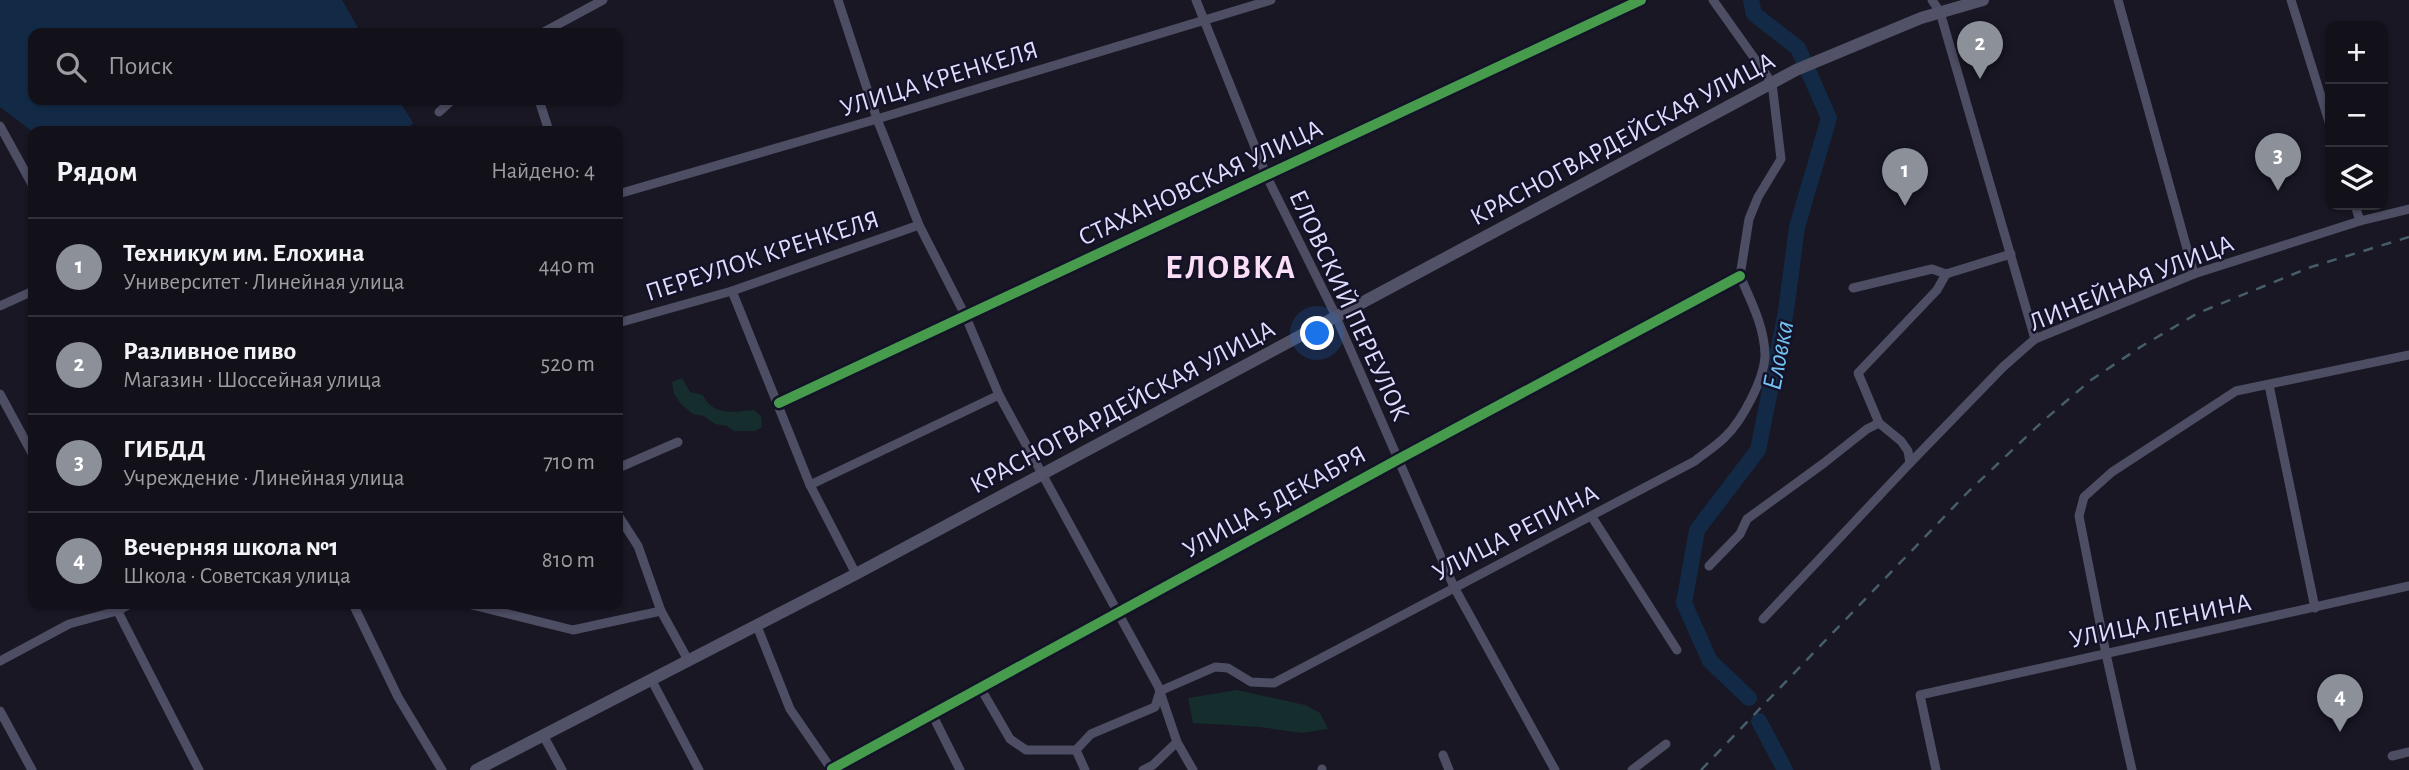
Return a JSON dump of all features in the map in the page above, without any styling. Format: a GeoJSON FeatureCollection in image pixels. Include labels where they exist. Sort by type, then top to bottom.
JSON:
{"type":"FeatureCollection","features":[{"type":"Feature","properties":{"kind":"main road","name":"КРАСНОГВАРДЕЙСКАЯ УЛИЦА"},"geometry":{"type":"LineString","coordinates":[[476,770],[856,574],[1796,70],[1922,18],[1983,0]]}},
{"type":"Feature","properties":{"kind":"street"},"geometry":{"type":"LineString","coordinates":[[551,28],[603,0]]}},
{"type":"Feature","properties":{"kind":"street"},"geometry":{"type":"LineString","coordinates":[[838,0],[877,119],[919,225],[965,315],[999,395],[1160,691],[1177,741],[1193,770]]}},
{"type":"Feature","properties":{"kind":"street","name":"ЕЛОВСКИЙ ПЕРЕУЛОК"},"geometry":{"type":"LineString","coordinates":[[1196,0],[1268,177],[1336,318],[1454,587],[1555,770]]}},
{"type":"Feature","properties":{"kind":"street","name":"УЛИЦА КРЕНКЕЛЯ"},"geometry":{"type":"LineString","coordinates":[[623,193],[1271,0]]}},
{"type":"Feature","properties":{"kind":"street","name":"СТАХАНОВСКАЯ УЛИЦА"},"geometry":{"type":"LineString","coordinates":[[779,403],[1268,177],[1641,0]]}},
{"type":"Feature","properties":{"kind":"street"},"geometry":{"type":"LineString","coordinates":[[1713,0],[1772,83],[1781,159],[1758,197],[1749,219],[1740,276]]}},
{"type":"Feature","properties":{"kind":"street"},"geometry":{"type":"LineString","coordinates":[[1933,0],[1940,12],[2035,339]]}},
{"type":"Feature","properties":{"kind":"street"},"geometry":{"type":"LineString","coordinates":[[2118,0],[2194,274]]}},
{"type":"Feature","properties":{"kind":"street"},"geometry":{"type":"LineString","coordinates":[[2291,0],[2325,109]]}},
{"type":"Feature","properties":{"kind":"street"},"geometry":{"type":"LineString","coordinates":[[439,113],[447,105]]}},
{"type":"Feature","properties":{"kind":"street"},"geometry":{"type":"LineString","coordinates":[[541,105],[547,126]]}},
{"type":"Feature","properties":{"kind":"street"},"geometry":{"type":"LineString","coordinates":[[0,126],[28,177]]}},
{"type":"Feature","properties":{"kind":"street","name":"ЛИНЕЙНАЯ УЛИЦА"},"geometry":{"type":"LineString","coordinates":[[1763,619],[2003,367],[2035,339],[2194,274],[2360,221],[2409,209]]}},
{"type":"Feature","properties":{"kind":"street"},"geometry":{"type":"LineString","coordinates":[[2357,210],[2360,221]]}},
{"type":"Feature","properties":{"kind":"street","name":"ПЕРЕУЛОК КРЕНКЕЛЯ"},"geometry":{"type":"LineString","coordinates":[[623,322],[732,291],[919,225]]}},
{"type":"Feature","properties":{"kind":"street"},"geometry":{"type":"LineString","coordinates":[[1853,288],[1932,269],[1946,274],[2011,254]]}},
{"type":"Feature","properties":{"kind":"street"},"geometry":{"type":"LineString","coordinates":[[1910,463],[1908,451],[1901,441],[1879,423],[1858,373],[1937,290],[1946,274]]}},
{"type":"Feature","properties":{"kind":"street","name":"УЛИЦА 5 ДЕКАБРЯ"},"geometry":{"type":"LineString","coordinates":[[832,770],[1397,460],[1740,276]]}},
{"type":"Feature","properties":{"kind":"street","name":"УЛИЦА РЕПИНА"},"geometry":{"type":"LineString","coordinates":[[1160,691],[1215,667],[1228,668],[1251,682],[1274,683],[1695,461],[1727,436],[1742,415],[1761,377],[1765,357],[1763,336],[1740,276]]}},
{"type":"Feature","properties":{"kind":"street"},"geometry":{"type":"LineString","coordinates":[[732,291],[810,485],[856,574]]}},
{"type":"Feature","properties":{"kind":"street"},"geometry":{"type":"LineString","coordinates":[[0,306],[28,293]]}},
{"type":"Feature","properties":{"kind":"street"},"geometry":{"type":"LineString","coordinates":[[2132,770],[2079,516],[2084,496],[2112,472],[2236,391],[2409,355]]}},
{"type":"Feature","properties":{"kind":"street"},"geometry":{"type":"LineString","coordinates":[[2269,384],[2315,608]]}},
{"type":"Feature","properties":{"kind":"street"},"geometry":{"type":"LineString","coordinates":[[0,394],[28,446]]}},
{"type":"Feature","properties":{"kind":"street"},"geometry":{"type":"LineString","coordinates":[[810,485],[999,395]]}},
{"type":"Feature","properties":{"kind":"street"},"geometry":{"type":"LineString","coordinates":[[1709,566],[1740,534],[1747,519],[1867,429],[1879,423]]}},
{"type":"Feature","properties":{"kind":"street"},"geometry":{"type":"LineString","coordinates":[[623,466],[678,442]]}},
{"type":"Feature","properties":{"kind":"street"},"geometry":{"type":"LineString","coordinates":[[1592,517],[1677,650]]}},
{"type":"Feature","properties":{"kind":"street"},"geometry":{"type":"LineString","coordinates":[[623,523],[638,546],[661,611],[688,660]]}},
{"type":"Feature","properties":{"kind":"street","name":"УЛИЦА ЛЕНИНА"},"geometry":{"type":"LineString","coordinates":[[1936,770],[1920,695],[2409,586]]}},
{"type":"Feature","properties":{"kind":"street"},"geometry":{"type":"LineString","coordinates":[[0,661],[69,624],[110,609]]}},
{"type":"Feature","properties":{"kind":"street"},"geometry":{"type":"LineString","coordinates":[[117,609],[199,770]]}},
{"type":"Feature","properties":{"kind":"street"},"geometry":{"type":"LineString","coordinates":[[356,609],[398,697],[442,770]]}},
{"type":"Feature","properties":{"kind":"street"},"geometry":{"type":"LineString","coordinates":[[362,619],[365,609]]}},
{"type":"Feature","properties":{"kind":"street"},"geometry":{"type":"LineString","coordinates":[[488,609],[573,630],[661,611]]}},
{"type":"Feature","properties":{"kind":"street"},"geometry":{"type":"LineString","coordinates":[[757,626],[790,709],[832,770]]}},
{"type":"Feature","properties":{"kind":"street"},"geometry":{"type":"LineString","coordinates":[[651,679],[699,770]]}},
{"type":"Feature","properties":{"kind":"street"},"geometry":{"type":"LineString","coordinates":[[981,689],[1010,739],[1026,750],[1076,750],[1091,734],[1155,707],[1160,691]]}},
{"type":"Feature","properties":{"kind":"street"},"geometry":{"type":"LineString","coordinates":[[0,711],[32,770]]}},
{"type":"Feature","properties":{"kind":"street"},"geometry":{"type":"LineString","coordinates":[[932,714],[960,770]]}},
{"type":"Feature","properties":{"kind":"street"},"geometry":{"type":"LineString","coordinates":[[543,735],[562,770]]}},
{"type":"Feature","properties":{"kind":"street"},"geometry":{"type":"LineString","coordinates":[[1143,770],[1153,765],[1177,741]]}},
{"type":"Feature","properties":{"kind":"street"},"geometry":{"type":"LineString","coordinates":[[1632,770],[1666,744]]}},
{"type":"Feature","properties":{"kind":"street"},"geometry":{"type":"LineString","coordinates":[[1076,750],[1085,770]]}},
{"type":"Feature","properties":{"kind":"street"},"geometry":{"type":"LineString","coordinates":[[2392,756],[2409,752]]}},
{"type":"Feature","properties":{"kind":"street"},"geometry":{"type":"LineString","coordinates":[[1443,755],[1449,770]]}},
{"type":"Feature","properties":{"kind":"green space"},"geometry":{"type":"Polygon","coordinates":[[[682,378],[690,392],[703,395],[707,402],[718,410],[754,410],[761,416],[762,427],[755,431],[734,431],[727,426],[715,424],[704,416],[693,414],[674,394],[672,382],[682,378]]]}},
{"type":"Feature","properties":{"kind":"green space"},"geometry":{"type":"Polygon","coordinates":[[[1237,690],[1305,705],[1320,713],[1328,729],[1302,733],[1260,727],[1193,723],[1188,698],[1237,690]]]}},
{"type":"Feature","properties":{"kind":"water"},"geometry":{"type":"Polygon","coordinates":[[[0,0],[342,0],[358,28],[28,28],[28,105],[402,105],[413,123],[410,126],[28,126],[28,128],[0,107],[0,0]]]}},
{"type":"Feature","properties":{"kind":"waterway","name":"Еловка"},"geometry":{"type":"LineString","coordinates":[[1749,698],[1710,661],[1684,603],[1697,530],[1758,450],[1786,311],[1797,227],[1829,118],[1798,48],[1754,14],[1751,0]]}},
{"type":"Feature","properties":{"kind":"waterway","name":"Еловка"},"geometry":{"type":"LineString","coordinates":[[1759,721],[1785,770]]}},
{"type":"Feature","properties":{"kind":"railway"},"geometry":{"type":"LineString","coordinates":[[1701,770],[1969,491],[2091,380],[2198,313],[2311,267],[2409,237]]}},
{"type":"Feature","properties":{"kind":"cycle path"},"geometry":{"type":"LineString","coordinates":[[779,403],[1641,0]]}},
{"type":"Feature","properties":{"kind":"cycle path"},"geometry":{"type":"LineString","coordinates":[[832,769],[1740,276]]}},
{"type":"Feature","properties":{"kind":"place","name":"Разливное пиво"},"geometry":{"type":"Point","coordinates":[1980,79]}},
{"type":"Feature","properties":{"kind":"place","name":"ГИБДД"},"geometry":{"type":"Point","coordinates":[2278,191]}},
{"type":"Feature","properties":{"kind":"place","name":"Техникум им. Елохина"},"geometry":{"type":"Point","coordinates":[1905,206]}},
{"type":"Feature","properties":{"kind":"place","name":"Вечерняя школа №1"},"geometry":{"type":"Point","coordinates":[2340,732]}},
{"type":"Feature","properties":{"kind":"district","name":"ЕЛОВКА"},"geometry":{"type":"Point","coordinates":[1231,266]}}]}
